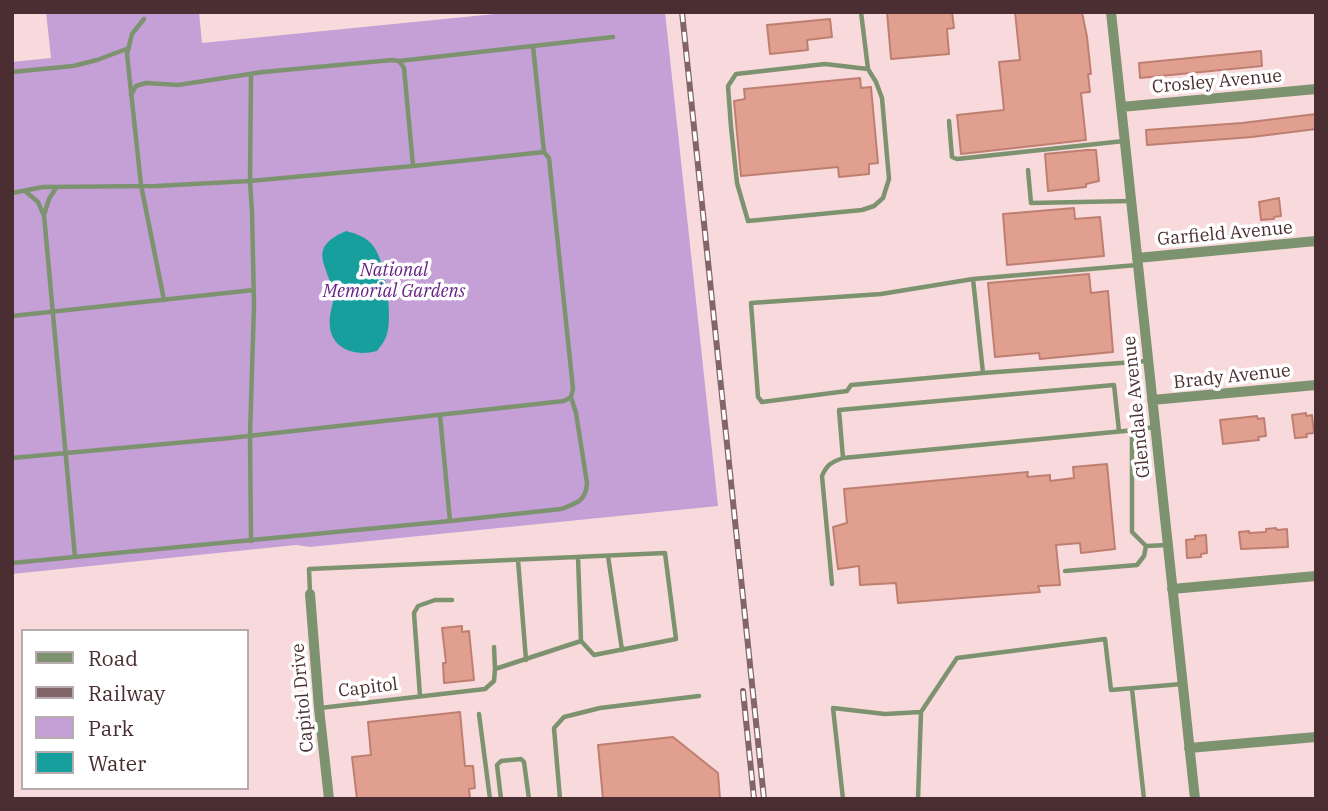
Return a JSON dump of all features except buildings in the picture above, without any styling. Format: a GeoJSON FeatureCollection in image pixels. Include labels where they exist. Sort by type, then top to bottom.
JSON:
{"type":"FeatureCollection","features":[{"type":"Feature","properties":{"kind":"street","name":"Glendale Avenue"},"geometry":{"type":"LineString","coordinates":[[1111,12],[1195,799]]}},
{"type":"Feature","properties":{"kind":"street","name":"Crosley Avenue"},"geometry":{"type":"LineString","coordinates":[[1121,107],[1316,89]]}},
{"type":"Feature","properties":{"kind":"street","name":"Garfield Avenue"},"geometry":{"type":"LineString","coordinates":[[1138,261],[1316,241]]}},
{"type":"Feature","properties":{"kind":"street","name":"Brady Avenue"},"geometry":{"type":"LineString","coordinates":[[1152,400],[1316,384]]}},
{"type":"Feature","properties":{"kind":"street"},"geometry":{"type":"LineString","coordinates":[[1172,589],[1316,576]]}},
{"type":"Feature","properties":{"kind":"street","name":"Capitol Drive"},"geometry":{"type":"LineString","coordinates":[[310,594],[329,799]]}},
{"type":"Feature","properties":{"kind":"street"},"geometry":{"type":"LineString","coordinates":[[1189,748],[1316,737]]}},
{"type":"Feature","properties":{"kind":"lane"},"geometry":{"type":"LineString","coordinates":[[861,12],[868,68],[882,98],[889,179],[883,198],[874,206],[862,210],[748,221],[737,184],[730,127],[728,86],[736,75],[825,64],[868,68]]}},
{"type":"Feature","properties":{"kind":"lane"},"geometry":{"type":"LineString","coordinates":[[144,19],[132,34],[127,54],[141,185],[164,300]]}},
{"type":"Feature","properties":{"kind":"lane"},"geometry":{"type":"LineString","coordinates":[[131,95],[136,86],[146,83],[178,85],[251,74],[400,61],[613,37]]}},
{"type":"Feature","properties":{"kind":"lane"},"geometry":{"type":"LineString","coordinates":[[12,563],[450,521],[561,509],[577,503],[586,493],[587,482],[571,397],[573,389],[549,158],[544,152],[533,46]]}},
{"type":"Feature","properties":{"kind":"lane"},"geometry":{"type":"LineString","coordinates":[[12,72],[73,66],[129,48]]}},
{"type":"Feature","properties":{"kind":"lane"},"geometry":{"type":"LineString","coordinates":[[400,61],[404,68],[412,166]]}},
{"type":"Feature","properties":{"kind":"lane"},"geometry":{"type":"LineString","coordinates":[[251,74],[250,181],[254,290],[250,435],[251,541]]}},
{"type":"Feature","properties":{"kind":"lane"},"geometry":{"type":"LineString","coordinates":[[949,121],[952,157],[957,159],[1125,141]]}},
{"type":"Feature","properties":{"kind":"lane"},"geometry":{"type":"LineString","coordinates":[[12,193],[43,187],[250,181],[544,152]]}},
{"type":"Feature","properties":{"kind":"lane"},"geometry":{"type":"LineString","coordinates":[[1028,170],[1031,203],[1131,201]]}},
{"type":"Feature","properties":{"kind":"lane"},"geometry":{"type":"LineString","coordinates":[[44,215],[56,187]]}},
{"type":"Feature","properties":{"kind":"lane"},"geometry":{"type":"LineString","coordinates":[[25,191],[38,202],[44,215],[75,558]]}},
{"type":"Feature","properties":{"kind":"lane"},"geometry":{"type":"LineString","coordinates":[[1138,261],[973,279],[881,294],[751,303],[758,397],[762,402],[847,391],[851,385],[1148,361]]}},
{"type":"Feature","properties":{"kind":"lane"},"geometry":{"type":"LineString","coordinates":[[973,279],[983,373]]}},
{"type":"Feature","properties":{"kind":"lane"},"geometry":{"type":"LineString","coordinates":[[12,316],[254,290]]}},
{"type":"Feature","properties":{"kind":"lane"},"geometry":{"type":"LineString","coordinates":[[843,458],[839,410],[1114,385],[1119,431]]}},
{"type":"Feature","properties":{"kind":"lane"},"geometry":{"type":"LineString","coordinates":[[12,458],[440,415],[564,401],[571,397]]}},
{"type":"Feature","properties":{"kind":"lane"},"geometry":{"type":"LineString","coordinates":[[440,415],[450,521]]}},
{"type":"Feature","properties":{"kind":"lane"},"geometry":{"type":"LineString","coordinates":[[832,584],[822,476],[831,462],[843,458],[1155,427]]}},
{"type":"Feature","properties":{"kind":"lane"},"geometry":{"type":"LineString","coordinates":[[1135,430],[1132,436],[1132,532],[1146,546],[1167,545]]}},
{"type":"Feature","properties":{"kind":"lane"},"geometry":{"type":"LineString","coordinates":[[1065,571],[1137,565],[1144,556],[1146,546]]}},
{"type":"Feature","properties":{"kind":"lane"},"geometry":{"type":"LineString","coordinates":[[310,594],[309,569],[578,557],[665,554],[676,639],[594,654],[581,641],[578,557]]}},
{"type":"Feature","properties":{"kind":"lane"},"geometry":{"type":"LineString","coordinates":[[608,556],[622,650]]}},
{"type":"Feature","properties":{"kind":"lane"},"geometry":{"type":"LineString","coordinates":[[517,560],[526,660]]}},
{"type":"Feature","properties":{"kind":"lane"},"geometry":{"type":"LineString","coordinates":[[420,696],[414,613],[418,606],[435,600],[452,600]]}},
{"type":"Feature","properties":{"kind":"lane"},"geometry":{"type":"LineString","coordinates":[[918,799],[921,712],[957,658],[1105,639],[1111,690],[1182,684]]}},
{"type":"Feature","properties":{"kind":"lane"},"geometry":{"type":"LineString","coordinates":[[494,647],[495,669],[581,641]]}},
{"type":"Feature","properties":{"kind":"lane","name":"Capitol"},"geometry":{"type":"LineString","coordinates":[[319,709],[485,689],[494,681],[495,669]]}},
{"type":"Feature","properties":{"kind":"lane"},"geometry":{"type":"LineString","coordinates":[[1132,688],[1144,799]]}},
{"type":"Feature","properties":{"kind":"lane"},"geometry":{"type":"LineString","coordinates":[[560,799],[554,728],[564,717],[600,708],[699,696]]}},
{"type":"Feature","properties":{"kind":"lane"},"geometry":{"type":"LineString","coordinates":[[843,799],[833,708],[885,714],[921,712]]}},
{"type":"Feature","properties":{"kind":"lane"},"geometry":{"type":"LineString","coordinates":[[480,714],[490,799]]}},
{"type":"Feature","properties":{"kind":"lane"},"geometry":{"type":"LineString","coordinates":[[501,799],[497,765],[501,761],[521,759],[524,762],[529,799]]}},
{"type":"Feature","properties":{"kind":"green space","name":"National Memorial Gardens"},"geometry":{"type":"Polygon","coordinates":[[[46,12],[199,12],[202,43],[515,12],[665,12],[718,506],[12,574],[12,62],[51,58],[46,12]]]}},
{"type":"Feature","properties":{"kind":"water"},"geometry":{"type":"Polygon","coordinates":[[[346,231],[368,241],[374,247],[382,265],[389,318],[386,337],[377,351],[350,351],[336,342],[332,335],[330,316],[333,294],[323,251],[326,244],[346,231]]]}},
{"type":"Feature","properties":{"kind":"railway"},"geometry":{"type":"LineString","coordinates":[[682,12],[764,799]]}},
{"type":"Feature","properties":{"kind":"railway"},"geometry":{"type":"LineString","coordinates":[[743,691],[754,799]]}}]}
